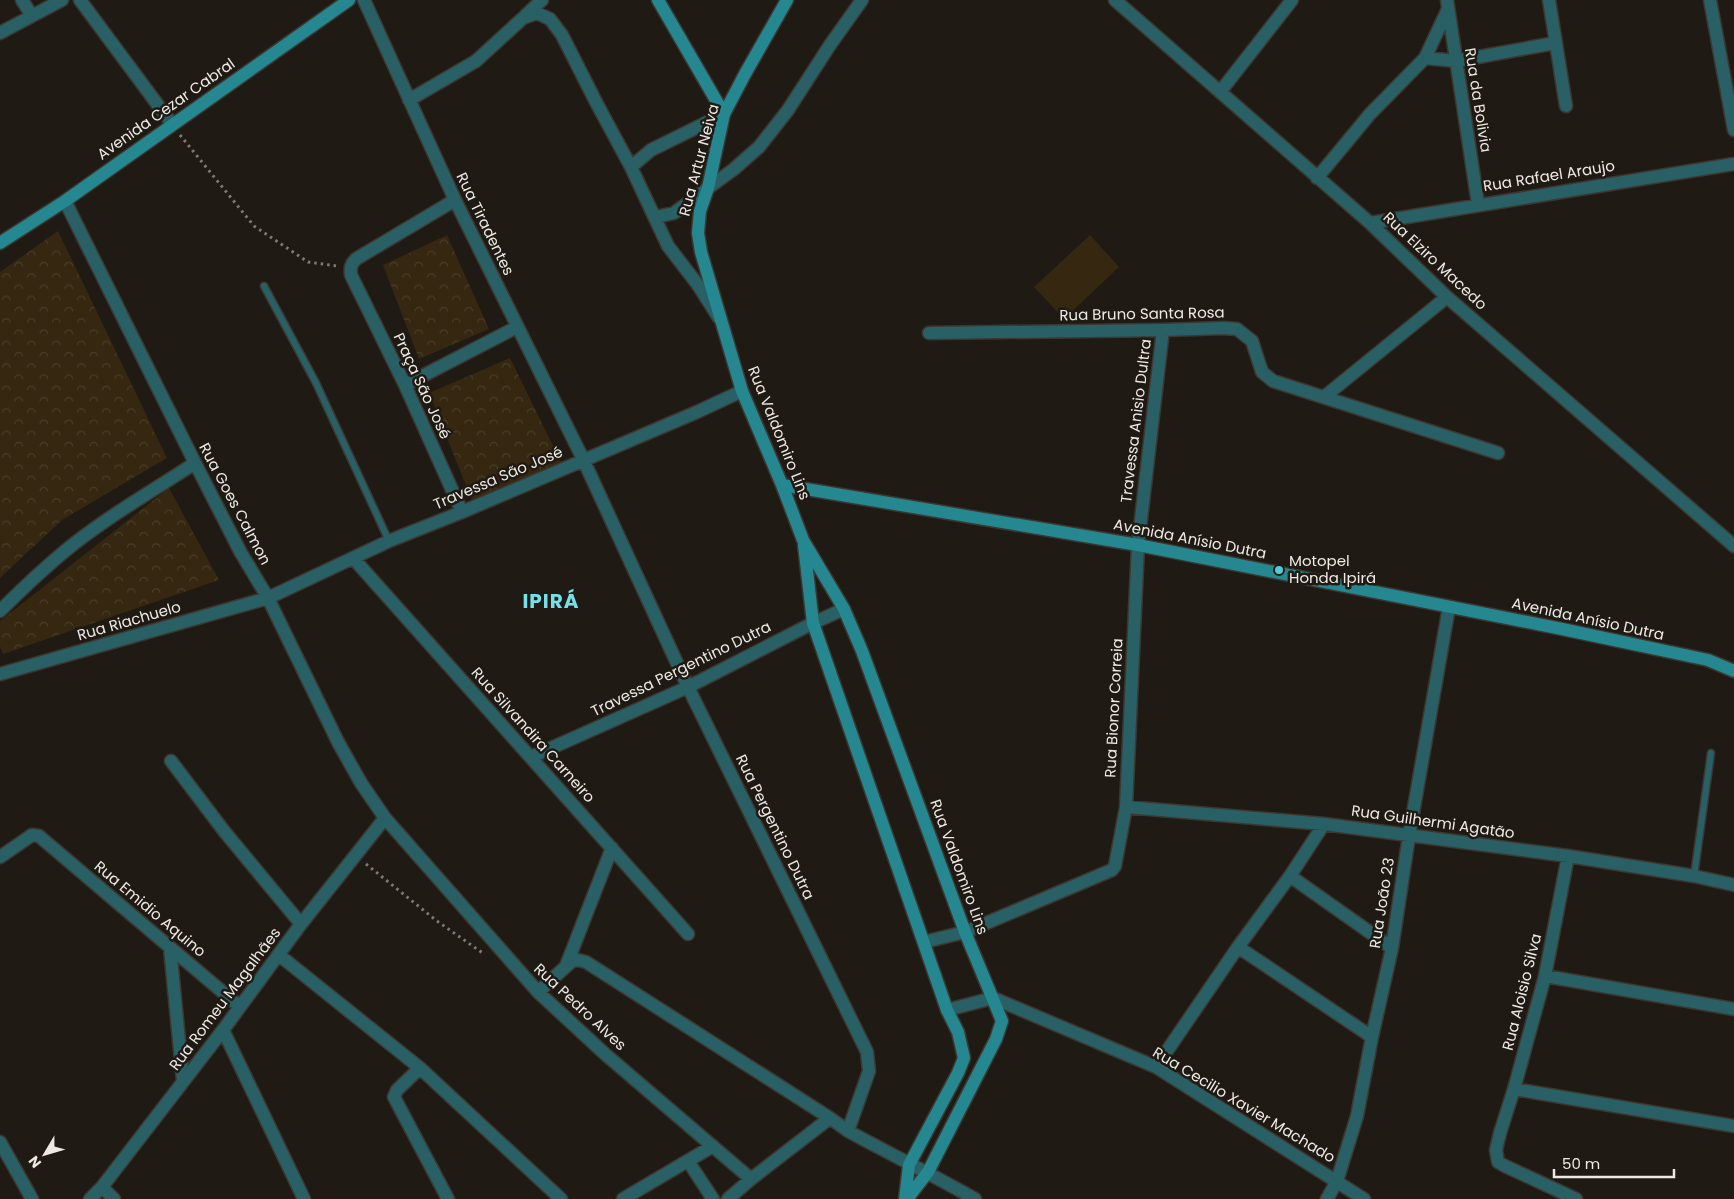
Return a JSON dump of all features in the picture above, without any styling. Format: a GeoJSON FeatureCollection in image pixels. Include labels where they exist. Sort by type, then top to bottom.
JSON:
{"type":"FeatureCollection","features":[{"type":"Feature","properties":{"kind":"main road","name":"Avenida Cezar Cabral"},"geometry":{"type":"LineString","coordinates":[[0,243],[65,201],[349,0]]}},
{"type":"Feature","properties":{"kind":"main road"},"geometry":{"type":"LineString","coordinates":[[658,0],[724,114]]}},
{"type":"Feature","properties":{"kind":"main road","name":"Rua Artur Neiva"},"geometry":{"type":"LineString","coordinates":[[700,252],[699,218],[708,188],[724,114],[787,0]]}},
{"type":"Feature","properties":{"kind":"main road","name":"Rua Valdomiro Lins"},"geometry":{"type":"LineString","coordinates":[[700,252],[742,390],[803,540],[844,609],[862,651],[965,932],[1002,1021],[996,1039],[928,1172],[906,1199]]}},
{"type":"Feature","properties":{"kind":"main road","name":"Avenida Anísio Dutra"},"geometry":{"type":"LineString","coordinates":[[782,485],[1138,545],[1708,660]]}},
{"type":"Feature","properties":{"kind":"main road","name":"Rua Valdomiro Lins"},"geometry":{"type":"LineString","coordinates":[[803,540],[813,623],[947,1010],[958,1032],[964,1058],[958,1073],[909,1165],[906,1199]]}},
{"type":"Feature","properties":{"kind":"main road"},"geometry":{"type":"LineString","coordinates":[[1708,660],[1734,662]]}},
{"type":"Feature","properties":{"kind":"main road"},"geometry":{"type":"LineString","coordinates":[[1708,660],[1734,671]]}},
{"type":"Feature","properties":{"kind":"street"},"geometry":{"type":"LineString","coordinates":[[22,0],[32,16]]}},
{"type":"Feature","properties":{"kind":"street"},"geometry":{"type":"LineString","coordinates":[[0,33],[62,0]]}},
{"type":"Feature","properties":{"kind":"street"},"geometry":{"type":"LineString","coordinates":[[80,0],[172,124]]}},
{"type":"Feature","properties":{"kind":"street","name":"Rua Tiradentes"},"geometry":{"type":"LineString","coordinates":[[364,0],[455,200],[583,459]]}},
{"type":"Feature","properties":{"kind":"street"},"geometry":{"type":"LineString","coordinates":[[409,100],[476,62],[542,0]]}},
{"type":"Feature","properties":{"kind":"street"},"geometry":{"type":"LineString","coordinates":[[656,217],[674,213],[734,169],[759,147],[788,110],[862,0]]}},
{"type":"Feature","properties":{"kind":"street","name":"Rua Elziro Macedo"},"geometry":{"type":"LineString","coordinates":[[1115,0],[1370,223],[1447,297],[1734,546]]}},
{"type":"Feature","properties":{"kind":"street"},"geometry":{"type":"LineString","coordinates":[[1220,92],[1292,0]]}},
{"type":"Feature","properties":{"kind":"street"},"geometry":{"type":"LineString","coordinates":[[1549,0],[1566,106]]}},
{"type":"Feature","properties":{"kind":"street"},"geometry":{"type":"LineString","coordinates":[[1710,0],[1734,130]]}},
{"type":"Feature","properties":{"kind":"street"},"geometry":{"type":"LineString","coordinates":[[1317,178],[1370,114],[1425,58],[1447,4]]}},
{"type":"Feature","properties":{"kind":"street","name":"Rua da Bolivia"},"geometry":{"type":"LineString","coordinates":[[1447,4],[1478,204]]}},
{"type":"Feature","properties":{"kind":"street"},"geometry":{"type":"LineString","coordinates":[[523,18],[537,13],[550,19],[562,36],[631,167],[668,246],[698,285],[722,323]]}},
{"type":"Feature","properties":{"kind":"street"},"geometry":{"type":"LineString","coordinates":[[1425,58],[1456,61],[1556,43]]}},
{"type":"Feature","properties":{"kind":"street"},"geometry":{"type":"LineString","coordinates":[[631,167],[651,150],[724,114]]}},
{"type":"Feature","properties":{"kind":"street","name":"Rua Rafael Araujo"},"geometry":{"type":"LineString","coordinates":[[1370,223],[1734,164]]}},
{"type":"Feature","properties":{"kind":"street"},"geometry":{"type":"LineString","coordinates":[[351,272],[351,263],[356,259],[455,200]]}},
{"type":"Feature","properties":{"kind":"street","name":"Rua Goes Calmon"},"geometry":{"type":"LineString","coordinates":[[65,201],[241,553],[268,598],[338,742],[361,783],[385,818]]}},
{"type":"Feature","properties":{"kind":"street","name":"Praça São José"},"geometry":{"type":"LineString","coordinates":[[351,272],[405,385],[462,512]]}},
{"type":"Feature","properties":{"kind":"street"},"geometry":{"type":"LineString","coordinates":[[1324,397],[1447,297]]}},
{"type":"Feature","properties":{"kind":"street"},"geometry":{"type":"LineString","coordinates":[[405,385],[517,328]]}},
{"type":"Feature","properties":{"kind":"street","name":"Rua Bruno Santa Rosa"},"geometry":{"type":"LineString","coordinates":[[929,333],[1237,329],[1252,341],[1262,372],[1273,381],[1498,453]]}},
{"type":"Feature","properties":{"kind":"street","name":"Travessa Anisio Dultra"},"geometry":{"type":"LineString","coordinates":[[1138,545],[1163,330]]}},
{"type":"Feature","properties":{"kind":"street","name":"Travessa São José"},"geometry":{"type":"LineString","coordinates":[[268,598],[389,541],[462,512],[696,412],[742,390]]}},
{"type":"Feature","properties":{"kind":"street","name":"Rua Pergentino Dutra"},"geometry":{"type":"LineString","coordinates":[[583,459],[688,687],[867,1052],[869,1071],[848,1131]]}},
{"type":"Feature","properties":{"kind":"street"},"geometry":{"type":"LineString","coordinates":[[0,611],[66,550],[115,515],[195,463]]}},
{"type":"Feature","properties":{"kind":"street","name":"Rua Bionor Correia"},"geometry":{"type":"LineString","coordinates":[[965,932],[1112,870],[1115,866],[1126,807],[1138,545]]}},
{"type":"Feature","properties":{"kind":"street","name":"Rua Silvandira Carneiro"},"geometry":{"type":"LineString","coordinates":[[352,558],[688,934]]}},
{"type":"Feature","properties":{"kind":"street","name":"Rua Riachuelo"},"geometry":{"type":"LineString","coordinates":[[0,674],[268,598]]}},
{"type":"Feature","properties":{"kind":"street","name":"Rua João 23"},"geometry":{"type":"LineString","coordinates":[[1327,1199],[1337,1181],[1357,1116],[1392,948],[1409,836],[1449,607]]}},
{"type":"Feature","properties":{"kind":"street","name":"Travessa Pergentino Dutra"},"geometry":{"type":"LineString","coordinates":[[531,757],[688,687],[844,609]]}},
{"type":"Feature","properties":{"kind":"street"},"geometry":{"type":"LineString","coordinates":[[171,761],[224,831],[301,924]]}},
{"type":"Feature","properties":{"kind":"street","name":"Rua Guilhermi Agatão"},"geometry":{"type":"LineString","coordinates":[[1126,807],[1324,824],[1568,856],[1694,876],[1734,885]]}},
{"type":"Feature","properties":{"kind":"street","name":"Rua Romeu Magalhães"},"geometry":{"type":"LineString","coordinates":[[90,1199],[184,1081],[301,924],[385,818]]}},
{"type":"Feature","properties":{"kind":"street","name":"Rua Pedro Alves"},"geometry":{"type":"LineString","coordinates":[[385,818],[538,992],[605,1054],[751,1179]]}},
{"type":"Feature","properties":{"kind":"street"},"geometry":{"type":"LineString","coordinates":[[1156,1067],[1238,947],[1290,876],[1324,824]]}},
{"type":"Feature","properties":{"kind":"street","name":"Rua Emidio Aquino"},"geometry":{"type":"LineString","coordinates":[[2,851],[32,835],[39,836],[239,1006]]}},
{"type":"Feature","properties":{"kind":"street"},"geometry":{"type":"LineString","coordinates":[[566,966],[612,848]]}},
{"type":"Feature","properties":{"kind":"street","name":"Rua Aloisio Silva"},"geometry":{"type":"LineString","coordinates":[[1568,856],[1545,976],[1496,1150],[1498,1162],[1576,1199]]}},
{"type":"Feature","properties":{"kind":"street"},"geometry":{"type":"LineString","coordinates":[[1290,876],[1392,948]]}},
{"type":"Feature","properties":{"kind":"street"},"geometry":{"type":"LineString","coordinates":[[924,942],[965,932]]}},
{"type":"Feature","properties":{"kind":"street"},"geometry":{"type":"LineString","coordinates":[[1238,947],[1372,1037]]}},
{"type":"Feature","properties":{"kind":"street"},"geometry":{"type":"LineString","coordinates":[[170,948],[184,1081]]}},
{"type":"Feature","properties":{"kind":"street"},"geometry":{"type":"LineString","coordinates":[[279,955],[420,1068],[561,1199]]}},
{"type":"Feature","properties":{"kind":"street"},"geometry":{"type":"LineString","coordinates":[[538,992],[572,961],[586,962],[848,1131],[909,1165],[928,1172],[975,1199]]}},
{"type":"Feature","properties":{"kind":"street"},"geometry":{"type":"LineString","coordinates":[[1545,976],[1734,1009]]}},
{"type":"Feature","properties":{"kind":"street"},"geometry":{"type":"LineString","coordinates":[[947,1010],[992,998]]}},
{"type":"Feature","properties":{"kind":"street","name":"Rua Cecilio Xavier Machado"},"geometry":{"type":"LineString","coordinates":[[992,998],[1156,1067],[1364,1199]]}},
{"type":"Feature","properties":{"kind":"street"},"geometry":{"type":"LineString","coordinates":[[223,1030],[304,1199]]}},
{"type":"Feature","properties":{"kind":"street"},"geometry":{"type":"LineString","coordinates":[[420,1068],[397,1090],[394,1097],[448,1199]]}},
{"type":"Feature","properties":{"kind":"street"},"geometry":{"type":"LineString","coordinates":[[1514,1089],[1734,1126]]}},
{"type":"Feature","properties":{"kind":"street"},"geometry":{"type":"LineString","coordinates":[[728,1199],[830,1118]]}},
{"type":"Feature","properties":{"kind":"street"},"geometry":{"type":"LineString","coordinates":[[0,1142],[3,1156],[32,1199]]}},
{"type":"Feature","properties":{"kind":"street"},"geometry":{"type":"LineString","coordinates":[[623,1199],[713,1146]]}},
{"type":"Feature","properties":{"kind":"street"},"geometry":{"type":"LineString","coordinates":[[688,1161],[713,1199]]}},
{"type":"Feature","properties":{"kind":"street"},"geometry":{"type":"LineString","coordinates":[[102,1186],[114,1199]]}},
{"type":"Feature","properties":{"kind":"lane"},"geometry":{"type":"LineString","coordinates":[[264,286],[316,382],[389,541]]}},
{"type":"Feature","properties":{"kind":"lane"},"geometry":{"type":"LineString","coordinates":[[1694,876],[1711,753]]}},
{"type":"Feature","properties":{"kind":"path"},"geometry":{"type":"LineString","coordinates":[[172,124],[254,226],[308,262],[351,272]]}},
{"type":"Feature","properties":{"kind":"path"},"geometry":{"type":"LineString","coordinates":[[354,855],[437,921],[491,959]]}},
{"type":"Feature","properties":{"kind":"green space"},"geometry":{"type":"Polygon","coordinates":[[[58,231],[167,458],[62,520],[0,578],[0,272],[58,231]]]}},
{"type":"Feature","properties":{"kind":"green space"},"geometry":{"type":"Polygon","coordinates":[[[447,235],[489,329],[419,359],[383,265],[447,235]]]}},
{"type":"Feature","properties":{"kind":"green space"},"geometry":{"type":"Polygon","coordinates":[[[1090,235],[1119,267],[1064,319],[1034,287],[1090,235]]]}},
{"type":"Feature","properties":{"kind":"green space"},"geometry":{"type":"Polygon","coordinates":[[[510,358],[561,462],[473,503],[429,393],[510,358]]]}},
{"type":"Feature","properties":{"kind":"green space"},"geometry":{"type":"Polygon","coordinates":[[[169,488],[219,580],[3,654],[0,646],[0,621],[169,488]]]}},
{"type":"Feature","properties":{"kind":"place","name":"Motopel Honda Ipirá"},"geometry":{"type":"Point","coordinates":[1279,570]}},
{"type":"Feature","properties":{"kind":"district","name":"IPIRÁ"},"geometry":{"type":"Point","coordinates":[551,601]}}]}
